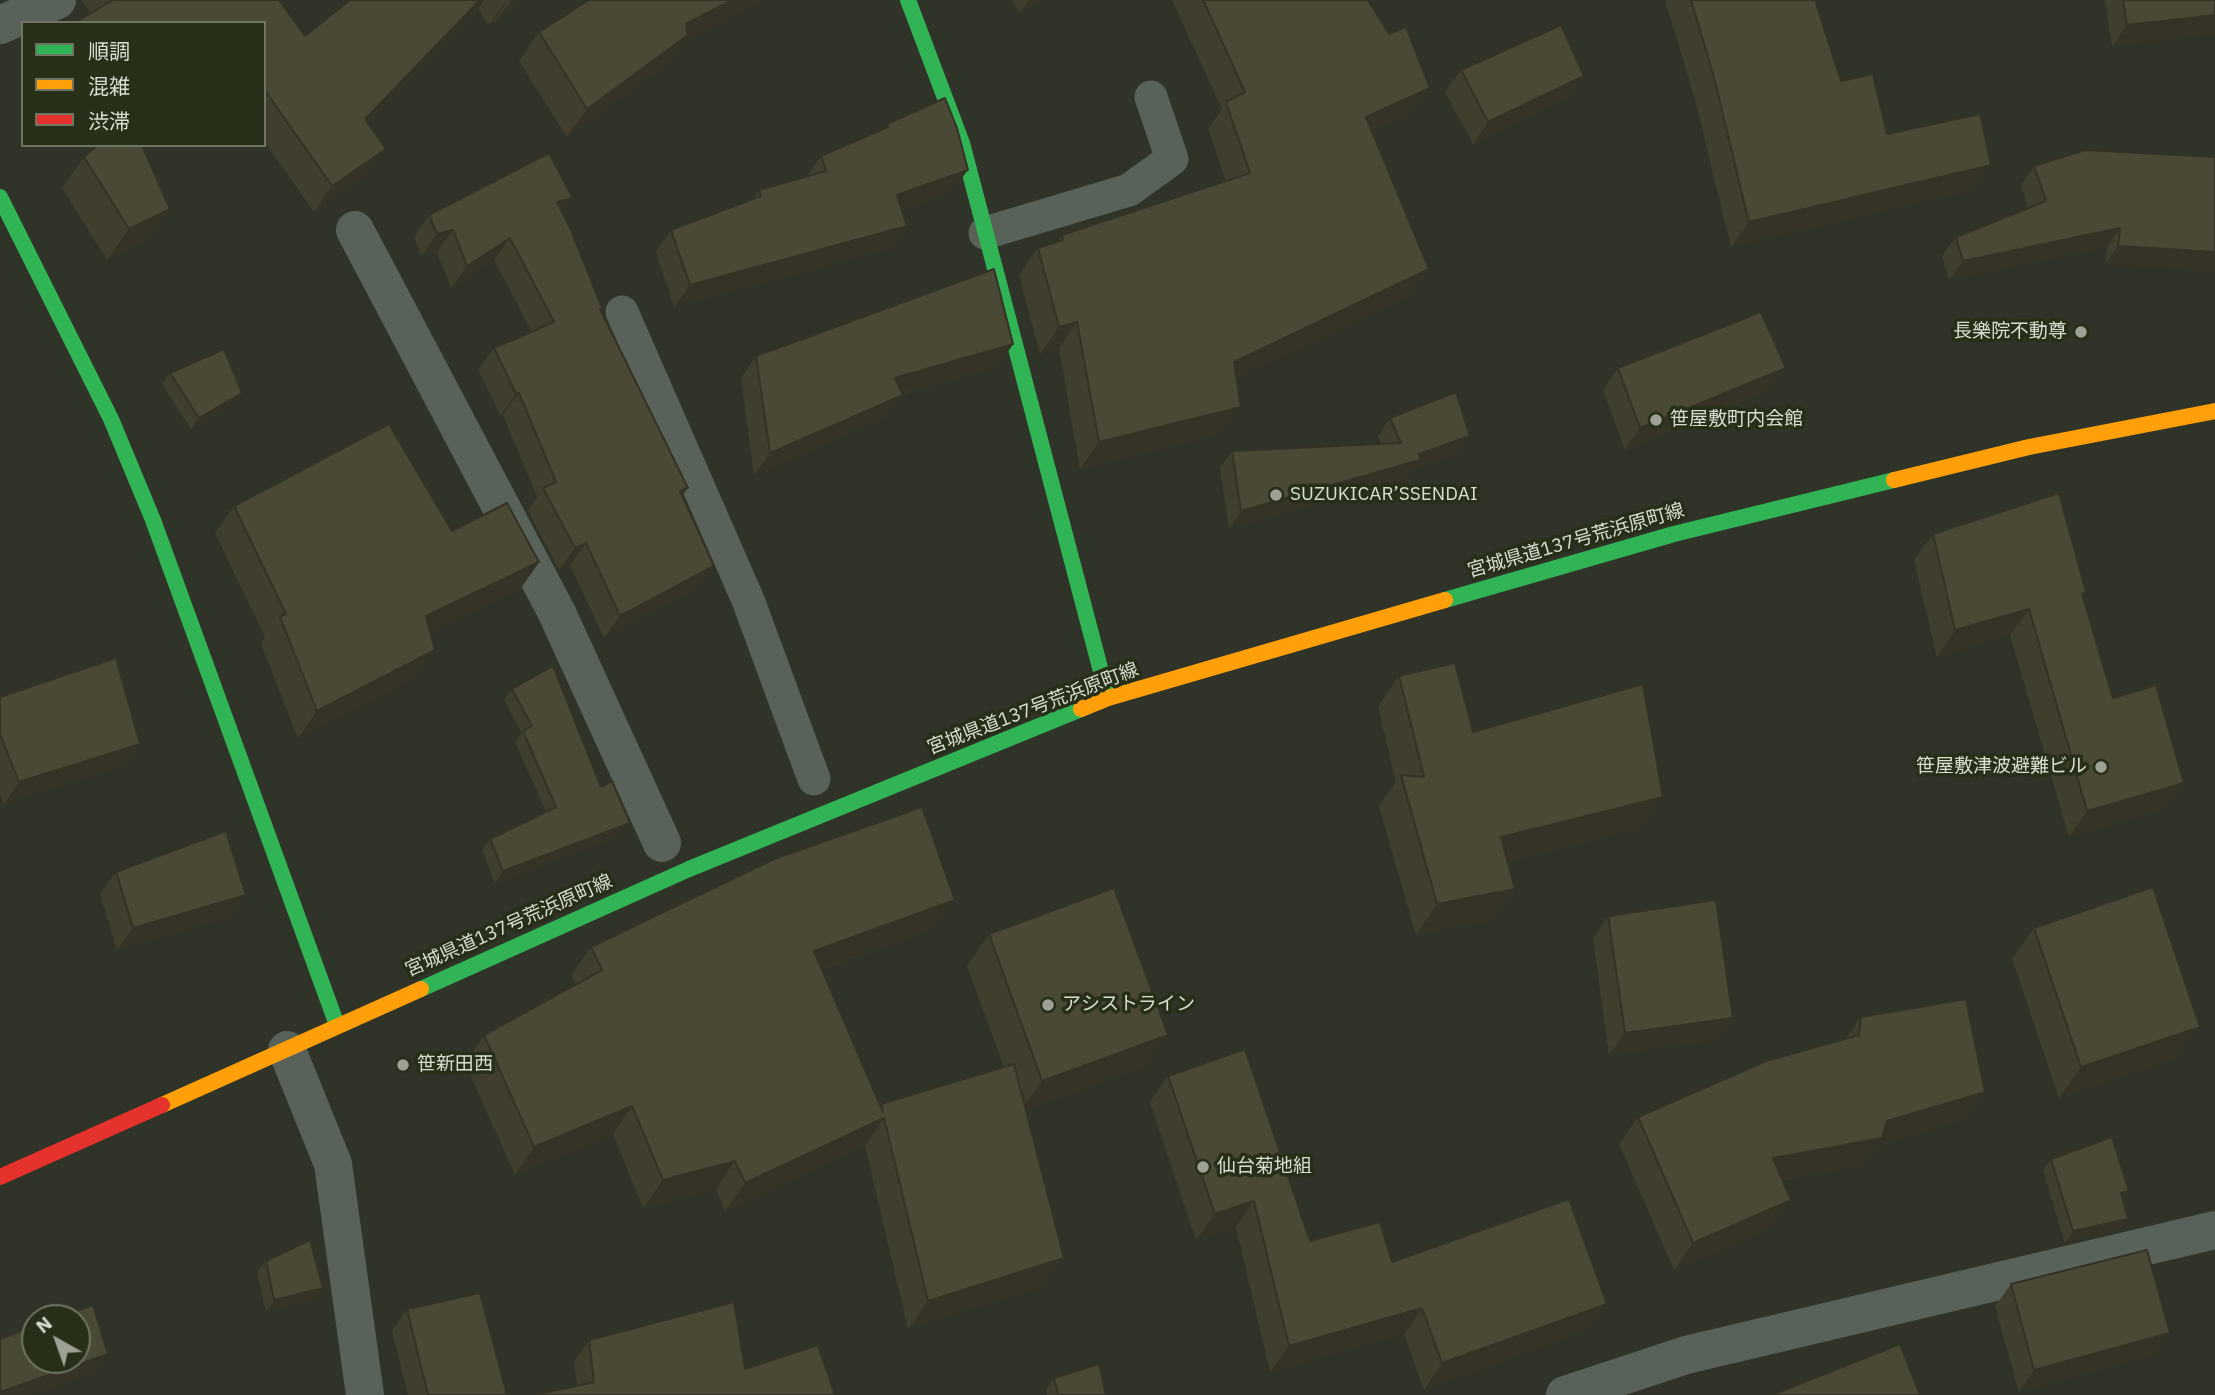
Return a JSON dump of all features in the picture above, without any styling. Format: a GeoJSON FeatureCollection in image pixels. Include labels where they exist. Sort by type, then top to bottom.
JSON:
{"type":"FeatureCollection","features":[{"type":"Feature","properties":{"kind":"main road"},"geometry":{"type":"LineString","coordinates":[[908,0],[962,143],[1108,698]]}},
{"type":"Feature","properties":{"kind":"main road"},"geometry":{"type":"LineString","coordinates":[[0,197],[111,419],[137,482],[337,1025]]}},
{"type":"Feature","properties":{"kind":"main road","name":"宮城県道137号荒浜原町線"},"geometry":{"type":"LineString","coordinates":[[0,1177],[689,869],[1108,698],[1674,534],[2029,447],[2215,411]]}},
{"type":"Feature","properties":{"kind":"street"},"geometry":{"type":"LineString","coordinates":[[0,25],[57,0]]}},
{"type":"Feature","properties":{"kind":"street"},"geometry":{"type":"LineString","coordinates":[[355,230],[557,613],[662,843]]}},
{"type":"Feature","properties":{"kind":"street"},"geometry":{"type":"LineString","coordinates":[[287,1050],[332,1164],[365,1395]]}},
{"type":"Feature","properties":{"kind":"street"},"geometry":{"type":"LineString","coordinates":[[1565,1395],[1686,1355],[2215,1230]]}},
{"type":"Feature","properties":{"kind":"lane"},"geometry":{"type":"LineString","coordinates":[[985,233],[1129,190],[1171,159],[1151,97]]}},
{"type":"Feature","properties":{"kind":"lane"},"geometry":{"type":"LineString","coordinates":[[622,312],[748,600],[814,779]]}},
{"type":"Feature","properties":{"kind":"building"},"geometry":{"type":"Polygon","coordinates":[[[113,0],[279,0],[305,36],[350,0],[480,0],[365,119],[386,149],[332,186],[266,92],[266,21],[77,21],[113,0]]]}},
{"type":"Feature","properties":{"kind":"building"},"geometry":{"type":"Polygon","coordinates":[[[589,0],[732,0],[686,24],[688,35],[587,109],[539,32],[589,0]]]}},
{"type":"Feature","properties":{"kind":"building"},"geometry":{"type":"Polygon","coordinates":[[[1203,0],[1368,0],[1389,34],[1406,27],[1430,88],[1366,117],[1429,269],[1234,362],[1241,407],[1099,442],[1077,322],[1059,327],[1038,248],[1063,240],[1062,235],[1250,173],[1226,102],[1245,92],[1203,0]]]}},
{"type":"Feature","properties":{"kind":"building"},"geometry":{"type":"Polygon","coordinates":[[[1691,0],[1815,0],[1841,81],[1873,74],[1887,134],[1980,114],[1991,165],[1749,222],[1713,74],[1691,0]]]}},
{"type":"Feature","properties":{"kind":"building"},"geometry":{"type":"Polygon","coordinates":[[[2123,0],[2215,0],[2215,15],[2127,25],[2123,0]]]}},
{"type":"Feature","properties":{"kind":"building"},"geometry":{"type":"Polygon","coordinates":[[[1561,25],[1584,76],[1488,122],[1461,70],[1561,25]]]}},
{"type":"Feature","properties":{"kind":"building"},"geometry":{"type":"Polygon","coordinates":[[[945,98],[957,128],[968,170],[897,195],[907,226],[690,285],[671,230],[761,196],[759,190],[826,171],[821,156],[888,127],[887,124],[945,98]]]}},
{"type":"Feature","properties":{"kind":"building"},"geometry":{"type":"Polygon","coordinates":[[[96,147],[143,147],[170,209],[129,229],[84,157],[96,147]]]}},
{"type":"Feature","properties":{"kind":"building"},"geometry":{"type":"Polygon","coordinates":[[[2085,150],[2215,157],[2215,252],[2118,246],[2120,228],[1963,261],[1956,237],[2046,201],[2034,166],[2085,150]]]}},
{"type":"Feature","properties":{"kind":"building"},"geometry":{"type":"Polygon","coordinates":[[[549,153],[573,198],[557,202],[571,230],[602,308],[600,309],[688,488],[680,491],[714,566],[620,616],[586,543],[575,548],[543,488],[556,482],[519,393],[516,394],[494,348],[554,322],[510,238],[467,266],[453,230],[437,234],[429,215],[549,153]]]}},
{"type":"Feature","properties":{"kind":"building"},"geometry":{"type":"Polygon","coordinates":[[[994,269],[1013,344],[895,378],[903,395],[770,453],[756,356],[994,269]]]}},
{"type":"Feature","properties":{"kind":"building","name":"笹屋敷町内会館"},"geometry":{"type":"Polygon","coordinates":[[[1761,312],[1786,368],[1640,428],[1618,368],[1761,312]]]}},
{"type":"Feature","properties":{"kind":"building"},"geometry":{"type":"Polygon","coordinates":[[[224,349],[242,393],[199,418],[170,373],[224,349]]]}},
{"type":"Feature","properties":{"kind":"building"},"geometry":{"type":"Polygon","coordinates":[[[1456,392],[1470,436],[1419,454],[1420,460],[1241,511],[1232,451],[1401,443],[1390,418],[1456,392]]]}},
{"type":"Feature","properties":{"kind":"building"},"geometry":{"type":"Polygon","coordinates":[[[389,424],[452,531],[507,503],[539,562],[426,616],[435,650],[317,711],[280,617],[286,614],[234,506],[389,424]]]}},
{"type":"Feature","properties":{"kind":"building"},"geometry":{"type":"Polygon","coordinates":[[[2059,493],[2086,592],[2082,594],[2113,698],[2156,685],[2184,783],[2087,811],[2029,609],[1955,630],[1933,534],[2059,493]]]}},
{"type":"Feature","properties":{"kind":"building"},"geometry":{"type":"Polygon","coordinates":[[[116,658],[140,744],[19,782],[0,734],[0,697],[116,658]]]}},
{"type":"Feature","properties":{"kind":"building"},"geometry":{"type":"Polygon","coordinates":[[[1455,663],[1473,732],[1643,684],[1663,797],[1501,837],[1515,889],[1437,904],[1401,775],[1424,777],[1399,676],[1455,663]]]}},
{"type":"Feature","properties":{"kind":"building"},"geometry":{"type":"Polygon","coordinates":[[[553,666],[601,787],[612,781],[630,823],[503,871],[490,839],[556,807],[523,731],[532,726],[512,689],[553,666]]]}},
{"type":"Feature","properties":{"kind":"building"},"geometry":{"type":"Polygon","coordinates":[[[922,807],[955,900],[814,951],[883,1112],[881,1104],[1014,1064],[1064,1258],[928,1301],[884,1118],[745,1183],[735,1161],[663,1180],[632,1106],[534,1147],[484,1035],[602,970],[591,947],[774,859],[922,807]]]}},
{"type":"Feature","properties":{"kind":"building"},"geometry":{"type":"Polygon","coordinates":[[[226,831],[246,895],[133,928],[116,872],[226,831]]]}},
{"type":"Feature","properties":{"kind":"building"},"geometry":{"type":"Polygon","coordinates":[[[2153,887],[2200,1027],[2081,1067],[2034,928],[2153,887]]]}},
{"type":"Feature","properties":{"kind":"building"},"geometry":{"type":"Polygon","coordinates":[[[1114,888],[1168,1035],[1042,1081],[989,934],[1114,888]]]}},
{"type":"Feature","properties":{"kind":"building"},"geometry":{"type":"Polygon","coordinates":[[[1716,900],[1733,1018],[1625,1033],[1608,916],[1716,900]]]}},
{"type":"Feature","properties":{"kind":"building"},"geometry":{"type":"Polygon","coordinates":[[[1966,999],[1985,1092],[1887,1121],[1882,1138],[1773,1158],[1791,1200],[1693,1243],[1638,1117],[1766,1061],[1859,1035],[1861,1017],[1966,999]]]}},
{"type":"Feature","properties":{"kind":"building"},"geometry":{"type":"Polygon","coordinates":[[[1245,1049],[1310,1241],[1380,1222],[1392,1262],[1569,1199],[1607,1304],[1442,1363],[1422,1308],[1289,1346],[1254,1201],[1215,1214],[1168,1076],[1245,1049]]]}},
{"type":"Feature","properties":{"kind":"building"},"geometry":{"type":"Polygon","coordinates":[[[2112,1137],[2129,1191],[2121,1193],[2128,1219],[2073,1231],[2051,1159],[2112,1137]]]}},
{"type":"Feature","properties":{"kind":"building"},"geometry":{"type":"Polygon","coordinates":[[[310,1240],[323,1288],[274,1300],[266,1261],[310,1240]]]}},
{"type":"Feature","properties":{"kind":"building"},"geometry":{"type":"Polygon","coordinates":[[[2147,1250],[2170,1333],[2034,1370],[2011,1284],[2147,1250]]]}},
{"type":"Feature","properties":{"kind":"building"},"geometry":{"type":"Polygon","coordinates":[[[480,1293],[507,1395],[428,1395],[407,1309],[480,1293]]]}},
{"type":"Feature","properties":{"kind":"building"},"geometry":{"type":"Polygon","coordinates":[[[734,1302],[745,1369],[818,1345],[835,1395],[535,1395],[594,1382],[589,1340],[734,1302]]]}},
{"type":"Feature","properties":{"kind":"building"},"geometry":{"type":"Polygon","coordinates":[[[93,1305],[108,1354],[91,1360],[93,1305]]]}},
{"type":"Feature","properties":{"kind":"building"},"geometry":{"type":"Polygon","coordinates":[[[21,1331],[21,1374],[51,1374],[0,1392],[0,1339],[21,1331]]]}},
{"type":"Feature","properties":{"kind":"building"},"geometry":{"type":"Polygon","coordinates":[[[1900,1344],[1920,1395],[1772,1395],[1900,1344]]]}},
{"type":"Feature","properties":{"kind":"building"},"geometry":{"type":"Polygon","coordinates":[[[1099,1364],[1106,1395],[1058,1395],[1054,1378],[1099,1364]]]}},
{"type":"Feature","properties":{"kind":"traffic: fast"},"geometry":{"type":"LineString","coordinates":[[908,0],[962,143],[1108,698]]}},
{"type":"Feature","properties":{"kind":"traffic: fast"},"geometry":{"type":"LineString","coordinates":[[0,197],[111,419],[153,520],[337,1025]]}},
{"type":"Feature","properties":{"kind":"traffic: fast"},"geometry":{"type":"LineString","coordinates":[[1445,600],[1674,534],[1894,480]]}},
{"type":"Feature","properties":{"kind":"traffic: fast"},"geometry":{"type":"LineString","coordinates":[[421,989],[689,869],[1081,709]]}},
{"type":"Feature","properties":{"kind":"traffic: slow"},"geometry":{"type":"LineString","coordinates":[[1894,480],[2029,447],[2215,411]]}},
{"type":"Feature","properties":{"kind":"traffic: slow"},"geometry":{"type":"LineString","coordinates":[[1081,709],[1108,698],[1445,600]]}},
{"type":"Feature","properties":{"kind":"traffic: slow"},"geometry":{"type":"LineString","coordinates":[[162,1105],[421,989]]}},
{"type":"Feature","properties":{"kind":"traffic: jam"},"geometry":{"type":"LineString","coordinates":[[0,1177],[162,1105]]}},
{"type":"Feature","properties":{"kind":"place","name":"長樂院不動尊"},"geometry":{"type":"Point","coordinates":[2081,332]}},
{"type":"Feature","properties":{"kind":"place","name":"笹屋敷町内会館"},"geometry":{"type":"Point","coordinates":[1656,420]}},
{"type":"Feature","properties":{"kind":"place","name":"SUZUKICAR’SSENDAI"},"geometry":{"type":"Point","coordinates":[1276,495]}},
{"type":"Feature","properties":{"kind":"place","name":"笹屋敷津波避難ビル"},"geometry":{"type":"Point","coordinates":[2101,767]}},
{"type":"Feature","properties":{"kind":"place","name":"アシストライン"},"geometry":{"type":"Point","coordinates":[1048,1005]}},
{"type":"Feature","properties":{"kind":"place","name":"笹新田西"},"geometry":{"type":"Point","coordinates":[403,1065]}},
{"type":"Feature","properties":{"kind":"place","name":"仙台菊地組"},"geometry":{"type":"Point","coordinates":[1203,1167]}}]}
